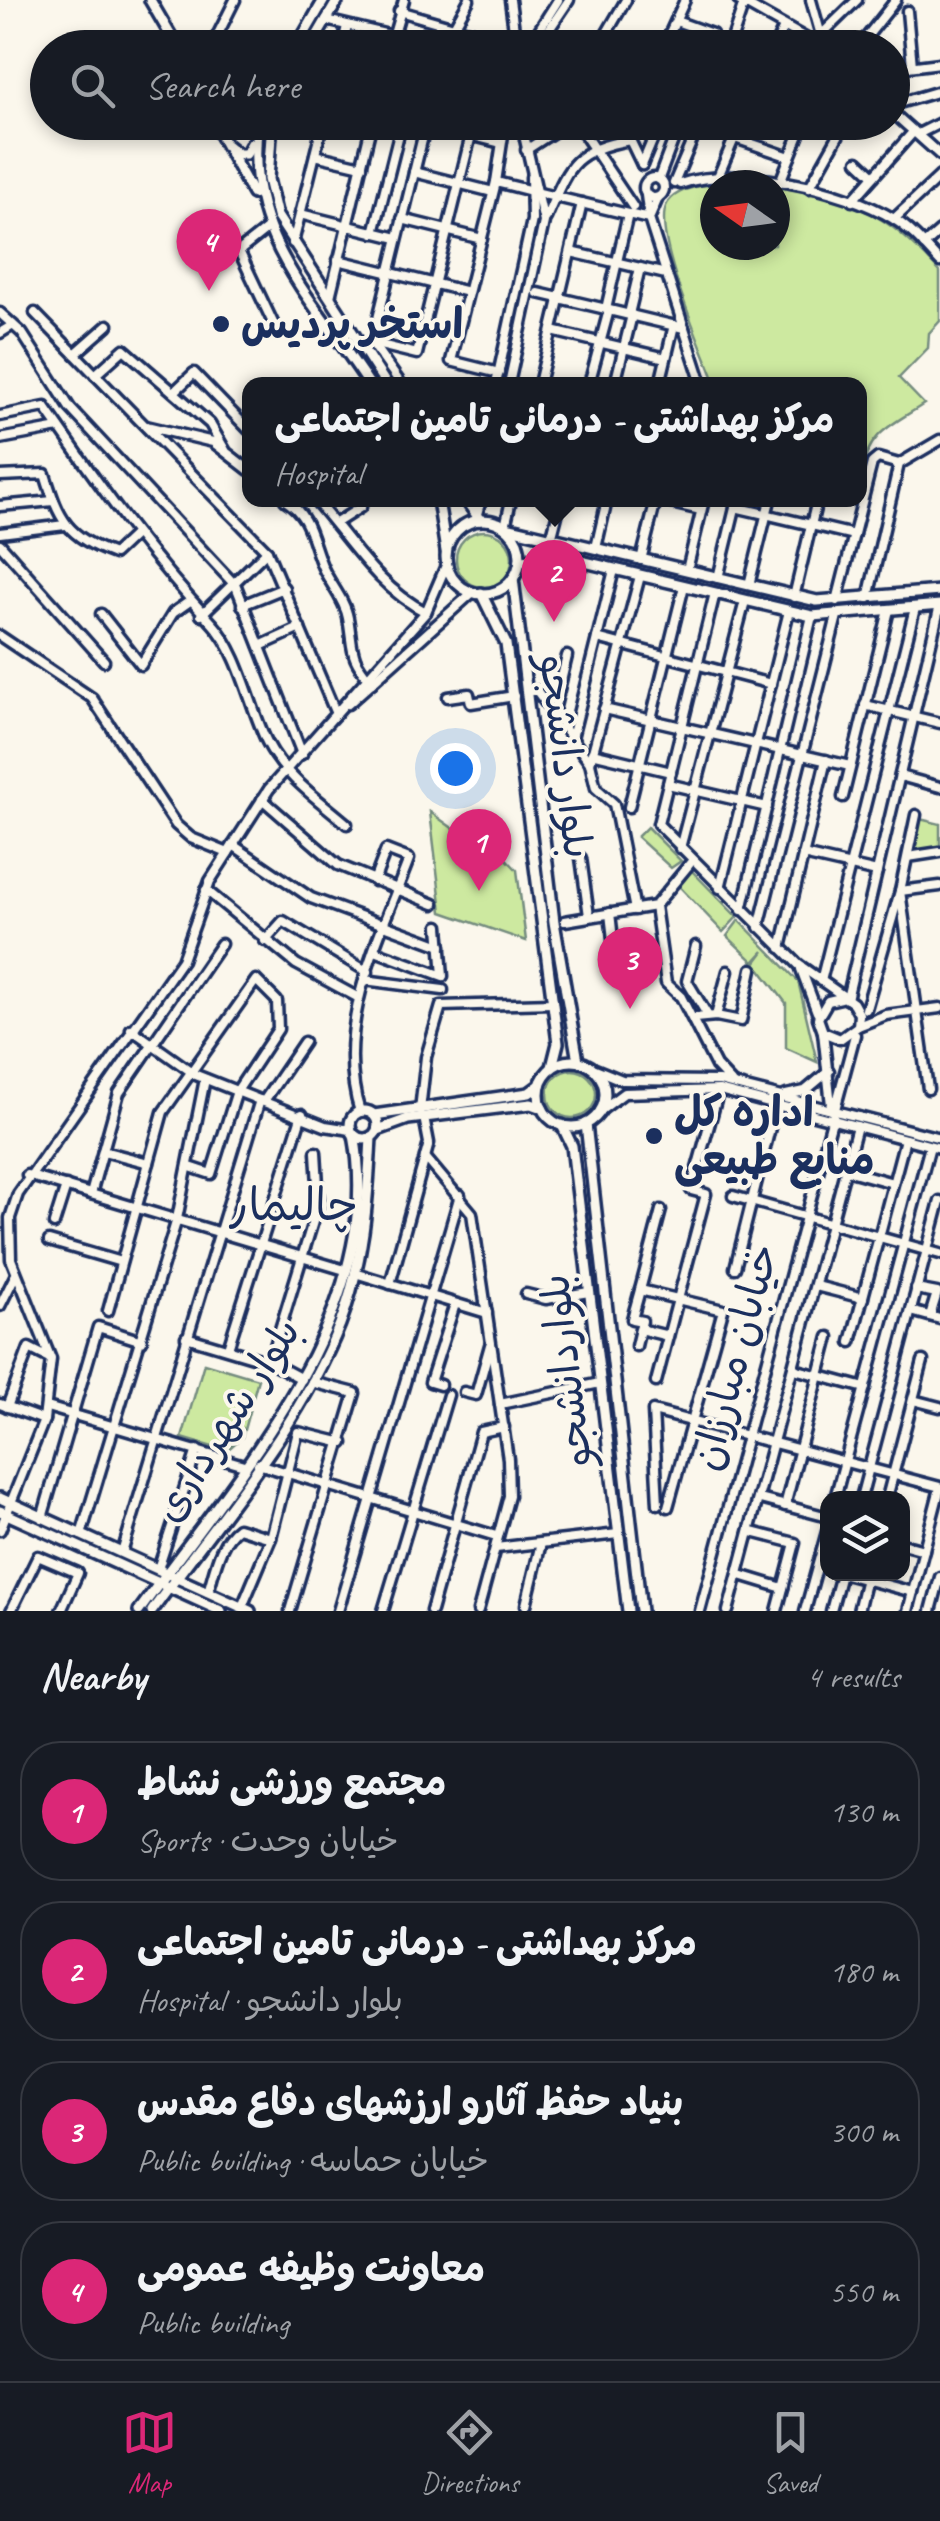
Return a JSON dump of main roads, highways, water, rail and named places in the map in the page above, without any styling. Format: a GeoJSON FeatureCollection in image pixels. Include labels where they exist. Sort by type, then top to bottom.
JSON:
{"type":"FeatureCollection","features":[{"type":"Feature","properties":{"kind":"main road"},"geometry":{"type":"LineString","coordinates":[[150,0],[168,30]]}},
{"type":"Feature","properties":{"kind":"main road"},"geometry":{"type":"LineString","coordinates":[[306,30],[324,0]]}},
{"type":"Feature","properties":{"kind":"main road"},"geometry":{"type":"LineString","coordinates":[[320,30],[338,0]]}},
{"type":"Feature","properties":{"kind":"main road"},"geometry":{"type":"LineString","coordinates":[[222,140],[260,207]]}},
{"type":"Feature","properties":{"kind":"main road"},"geometry":{"type":"LineString","coordinates":[[224,140],[230,148],[246,154],[252,140]]}},
{"type":"Feature","properties":{"kind":"main road"},"geometry":{"type":"LineString","coordinates":[[256,140],[254,180],[268,228],[291,271],[364,377]]}},
{"type":"Feature","properties":{"kind":"main road"},"geometry":{"type":"LineString","coordinates":[[271,140],[268,179],[277,216],[381,377]]}},
{"type":"Feature","properties":{"kind":"main road"},"geometry":{"type":"LineString","coordinates":[[355,362],[364,362],[368,356]]}},
{"type":"Feature","properties":{"kind":"main road"},"geometry":{"type":"LineString","coordinates":[[369,377],[369,372],[378,372]]}},
{"type":"Feature","properties":{"kind":"main road"},"geometry":{"type":"LineString","coordinates":[[439,507],[454,578],[477,593],[499,590],[513,578],[520,562],[518,543],[506,527]]}},
{"type":"Feature","properties":{"kind":"main road"},"geometry":{"type":"LineString","coordinates":[[471,507],[478,517],[506,527],[794,597],[837,601],[940,591]]}},
{"type":"Feature","properties":{"kind":"main road"},"geometry":{"type":"LineString","coordinates":[[447,559],[461,528],[478,517]]}},
{"type":"Feature","properties":{"kind":"main road"},"geometry":{"type":"LineString","coordinates":[[542,554],[537,546],[547,538]]}},
{"type":"Feature","properties":{"kind":"main road"},"geometry":{"type":"LineString","coordinates":[[520,562],[542,554],[812,616],[940,605]]}},
{"type":"Feature","properties":{"kind":"main road","name":"بلوار دانشجو"},"geometry":{"type":"LineString","coordinates":[[513,578],[554,922],[578,1060]]}},
{"type":"Feature","properties":{"kind":"main road"},"geometry":{"type":"LineString","coordinates":[[715,593],[718,578]]}},
{"type":"Feature","properties":{"kind":"main road","name":"بلوار دانشجو"},"geometry":{"type":"LineString","coordinates":[[477,593],[498,620],[514,696],[558,1043],[552,1066]]}},
{"type":"Feature","properties":{"kind":"main road"},"geometry":{"type":"LineString","coordinates":[[498,620],[507,609],[516,616]]}},
{"type":"Feature","properties":{"kind":"main road"},"geometry":{"type":"LineString","coordinates":[[578,1060],[552,1066],[540,1086],[529,1092],[422,1113],[390,1122],[374,1134],[353,1132],[351,1120],[360,1112],[422,1113],[531,1104],[542,1108],[562,1126],[586,1124],[600,1111],[605,1090],[595,1070],[578,1060]]}},
{"type":"Feature","properties":{"kind":"main road"},"geometry":{"type":"LineString","coordinates":[[540,1086],[542,1108]]}},
{"type":"Feature","properties":{"kind":"main road"},"geometry":{"type":"LineString","coordinates":[[350,1271],[370,1194],[374,1115]]}},
{"type":"Feature","properties":{"kind":"main road","name":"بلواردانشجو"},"geometry":{"type":"LineString","coordinates":[[586,1124],[640,1611]]}},
{"type":"Feature","properties":{"kind":"main road","name":"بلواردانشجو"},"geometry":{"type":"LineString","coordinates":[[562,1126],[572,1146],[628,1611]]}},
{"type":"Feature","properties":{"kind":"main road","name":"بلوار شهرداری"},"geometry":{"type":"LineString","coordinates":[[139,1611],[164,1585],[167,1573],[307,1380],[350,1271],[358,1194],[353,1132]]}},
{"type":"Feature","properties":{"kind":"main road"},"geometry":{"type":"LineString","coordinates":[[167,1573],[258,1464],[307,1380]]}},
{"type":"Feature","properties":{"kind":"main road"},"geometry":{"type":"LineString","coordinates":[[0,1498],[7,1510],[221,1611]]}},
{"type":"Feature","properties":{"kind":"main road"},"geometry":{"type":"LineString","coordinates":[[7,1510],[42,1518],[246,1609]]}},
{"type":"Feature","properties":{"kind":"main road"},"geometry":{"type":"LineString","coordinates":[[152,1611],[164,1585]]}},
{"type":"Feature","properties":{"kind":"place","name":"معاونت وظیفه عمومی"},"geometry":{"type":"Point","coordinates":[209,291]}},
{"type":"Feature","properties":{"kind":"place","name":"استخر پردیس"},"geometry":{"type":"Point","coordinates":[221,324]}},
{"type":"Feature","properties":{"kind":"place","name":"مرکز بهداشتی - درمانی تامین اجتماعی"},"geometry":{"type":"Point","coordinates":[554,622]}},
{"type":"Feature","properties":{"kind":"place","name":"مجتمع ورزشی نشاط"},"geometry":{"type":"Point","coordinates":[479,891]}},
{"type":"Feature","properties":{"kind":"place","name":"بنیاد حفظ آثارو ارزشهای دفاع مقدس"},"geometry":{"type":"Point","coordinates":[630,1009]}},
{"type":"Feature","properties":{"kind":"place","name":"اداره کل منابع طبیعی"},"geometry":{"type":"Point","coordinates":[654,1136]}},
{"type":"Feature","properties":{"kind":"district","name":"چالیمار"},"geometry":{"type":"Point","coordinates":[294,1205]}}]}
